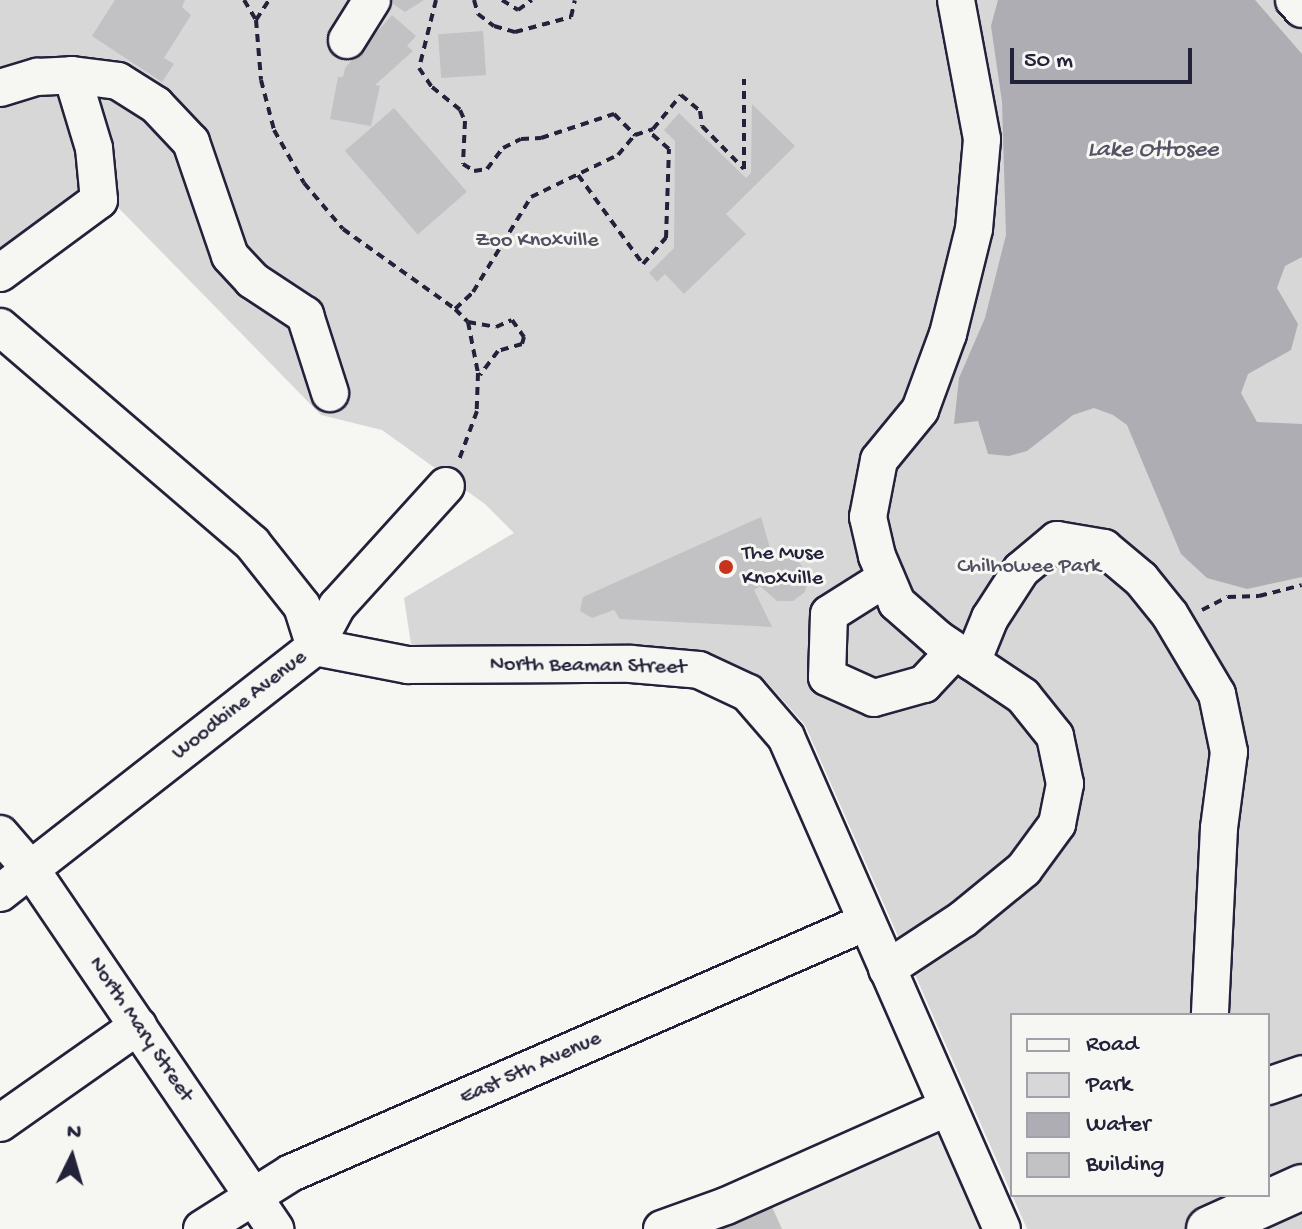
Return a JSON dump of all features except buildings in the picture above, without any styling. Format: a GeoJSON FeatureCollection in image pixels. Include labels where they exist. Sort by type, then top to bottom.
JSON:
{"type":"FeatureCollection","features":[{"type":"Feature","properties":{"kind":"main road"},"geometry":{"type":"LineString","coordinates":[[1209,1229],[1302,1187]]}},
{"type":"Feature","properties":{"kind":"street"},"geometry":{"type":"LineString","coordinates":[[347,40],[372,0]]}},
{"type":"Feature","properties":{"kind":"street"},"geometry":{"type":"LineString","coordinates":[[887,969],[963,919],[1024,869],[1057,824],[1065,784],[1055,736],[1023,696],[963,656],[897,603],[886,578],[868,517],[879,460],[920,410],[948,334],[974,229],[982,139],[956,0]]}},
{"type":"Feature","properties":{"kind":"street"},"geometry":{"type":"LineString","coordinates":[[1294,0],[1302,9]]}},
{"type":"Feature","properties":{"kind":"street"},"geometry":{"type":"LineString","coordinates":[[0,88],[37,77],[72,75],[118,81],[156,105],[191,142],[230,256],[252,280],[305,315],[330,393]]}},
{"type":"Feature","properties":{"kind":"street"},"geometry":{"type":"LineString","coordinates":[[0,273],[99,200],[94,148],[72,75]]}},
{"type":"Feature","properties":{"kind":"street"},"geometry":{"type":"LineString","coordinates":[[4,338],[252,543],[302,606],[315,647]]}},
{"type":"Feature","properties":{"kind":"street","name":"Woodbine Avenue"},"geometry":{"type":"LineString","coordinates":[[0,893],[315,647],[337,606],[452,475]]}},
{"type":"Feature","properties":{"kind":"street"},"geometry":{"type":"LineString","coordinates":[[886,578],[829,614],[827,677],[874,698],[924,684],[963,656],[1021,570],[1057,540],[1104,548],[1141,579],[1177,627],[1217,694],[1229,752],[1219,828],[1210,1013]]}},
{"type":"Feature","properties":{"kind":"street","name":"North Beaman Street"},"geometry":{"type":"LineString","coordinates":[[315,647],[408,665],[631,664],[699,670],[748,693],[786,737],[1002,1229]]}},
{"type":"Feature","properties":{"kind":"street","name":"North Mary Street"},"geometry":{"type":"LineString","coordinates":[[0,834],[32,871],[275,1229]]}},
{"type":"Feature","properties":{"kind":"street","name":"East 5th Avenue"},"geometry":{"type":"LineString","coordinates":[[202,1229],[252,1195],[866,922]]}},
{"type":"Feature","properties":{"kind":"street"},"geometry":{"type":"LineString","coordinates":[[0,1123],[138,1026]]}},
{"type":"Feature","properties":{"kind":"street"},"geometry":{"type":"LineString","coordinates":[[1270,1085],[1302,1074]]}},
{"type":"Feature","properties":{"kind":"street"},"geometry":{"type":"LineString","coordinates":[[662,1229],[726,1206],[948,1107]]}},
{"type":"Feature","properties":{"kind":"path"},"geometry":{"type":"LineString","coordinates":[[244,0],[256,20],[261,80],[274,130],[304,183],[343,229],[455,309],[468,322],[478,377],[477,411],[452,475]]}},
{"type":"Feature","properties":{"kind":"path"},"geometry":{"type":"LineString","coordinates":[[256,20],[269,0]]}},
{"type":"Feature","properties":{"kind":"path"},"geometry":{"type":"LineString","coordinates":[[436,0],[419,68],[432,87],[460,110],[465,121],[463,164],[474,171],[487,169],[503,148],[521,139],[541,138],[614,114],[635,135]]}},
{"type":"Feature","properties":{"kind":"path"},"geometry":{"type":"LineString","coordinates":[[474,0],[478,14],[494,26],[515,32],[571,17],[575,0]]}},
{"type":"Feature","properties":{"kind":"path"},"geometry":{"type":"LineString","coordinates":[[502,0],[518,10],[532,0]]}},
{"type":"Feature","properties":{"kind":"path"},"geometry":{"type":"LineString","coordinates":[[455,309],[473,292],[531,197],[618,155],[635,135],[648,131],[681,95],[700,111],[702,126],[744,169],[744,79]]}},
{"type":"Feature","properties":{"kind":"path"},"geometry":{"type":"LineString","coordinates":[[577,175],[643,264],[666,238],[669,149],[648,131]]}},
{"type":"Feature","properties":{"kind":"path"},"geometry":{"type":"LineString","coordinates":[[468,322],[496,327],[512,320],[524,337],[522,344],[498,351],[478,377]]}},
{"type":"Feature","properties":{"kind":"path"},"geometry":{"type":"LineString","coordinates":[[1177,627],[1228,597],[1302,585]]}},
{"type":"Feature","properties":{"kind":"shaded area"},"geometry":{"type":"Polygon","coordinates":[[[932,1115],[980,1229],[662,1229],[932,1115]]]}},
{"type":"Feature","properties":{"kind":"green space","name":"Chilhowee Park"},"geometry":{"type":"Polygon","coordinates":[[[0,0],[1302,0],[1302,1229],[1027,1229],[1013,1197],[1270,1197],[1270,1013],[1010,1013],[1010,1190],[805,725],[763,678],[702,653],[411,644],[404,598],[514,533],[485,504],[382,430],[321,415],[102,191],[0,266],[0,0]]]}},
{"type":"Feature","properties":{"kind":"water","name":"Lake Ottosee"},"geometry":{"type":"Polygon","coordinates":[[[998,0],[1255,0],[1302,54],[1302,257],[1285,266],[1277,288],[1298,324],[1291,350],[1248,374],[1241,393],[1257,422],[1302,424],[1302,577],[1247,589],[1207,578],[1181,554],[1127,425],[1113,415],[1094,408],[1073,415],[1027,451],[1009,456],[988,454],[978,421],[954,424],[959,378],[985,318],[1006,235],[1002,102],[991,26],[998,0]]]}},
{"type":"Feature","properties":{"kind":"place","name":"The Muse Knoxville"},"geometry":{"type":"Point","coordinates":[726,567]}},
{"type":"Feature","properties":{"kind":"park label","name":"Zoo Knoxville"},"geometry":{"type":"Point","coordinates":[537,242]}}]}
